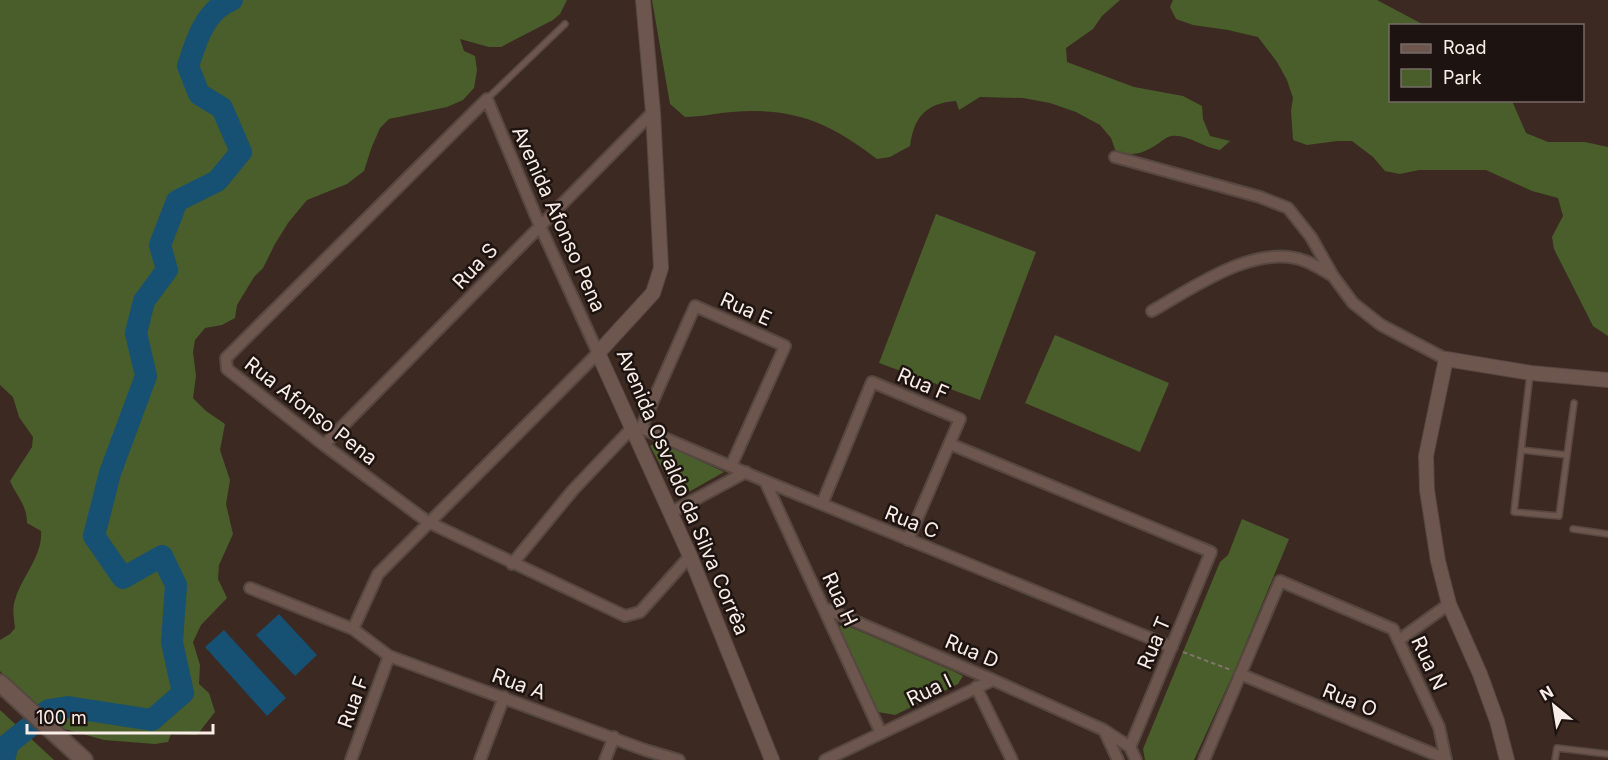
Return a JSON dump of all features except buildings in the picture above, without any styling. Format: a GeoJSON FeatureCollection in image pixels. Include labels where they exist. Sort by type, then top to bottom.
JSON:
{"type":"FeatureCollection","features":[{"type":"Feature","properties":{"kind":"main road"},"geometry":{"type":"LineString","coordinates":[[0,683],[84,760]]}},
{"type":"Feature","properties":{"kind":"street","name":"Avenida Osvaldo da Silva Corrêa"},"geometry":{"type":"LineString","coordinates":[[643,0],[653,112],[661,268],[653,294],[598,353],[636,428],[772,760]]}},
{"type":"Feature","properties":{"kind":"street","name":"Avenida Afonso Pena"},"geometry":{"type":"LineString","coordinates":[[487,99],[540,226],[598,353]]}},
{"type":"Feature","properties":{"kind":"street","name":"Rua Afonso Pena"},"geometry":{"type":"LineString","coordinates":[[487,99],[226,358],[228,369],[324,446],[428,522],[625,616],[640,612],[690,556]]}},
{"type":"Feature","properties":{"kind":"street","name":"Rua S"},"geometry":{"type":"LineString","coordinates":[[324,446],[653,112]]}},
{"type":"Feature","properties":{"kind":"street"},"geometry":{"type":"LineString","coordinates":[[1115,158],[1260,197],[1288,208],[1311,237],[1333,276],[1353,303],[1381,325],[1446,359],[1531,373],[1608,380]]}},
{"type":"Feature","properties":{"kind":"street"},"geometry":{"type":"LineString","coordinates":[[1152,311],[1234,266],[1273,256],[1304,260],[1333,276]]}},
{"type":"Feature","properties":{"kind":"street","name":"Rua E"},"geometry":{"type":"LineString","coordinates":[[636,428],[695,306],[785,346],[731,466]]}},
{"type":"Feature","properties":{"kind":"street"},"geometry":{"type":"LineString","coordinates":[[353,629],[378,574],[598,353]]}},
{"type":"Feature","properties":{"kind":"street"},"geometry":{"type":"LineString","coordinates":[[1446,359],[1426,456],[1427,490],[1436,549],[1449,604],[1480,674],[1497,721],[1507,760]]}},
{"type":"Feature","properties":{"kind":"street","name":"Rua F"},"geometry":{"type":"LineString","coordinates":[[822,504],[872,382],[960,419],[908,540]]}},
{"type":"Feature","properties":{"kind":"street"},"geometry":{"type":"LineString","coordinates":[[512,564],[573,490],[636,428]]}},
{"type":"Feature","properties":{"kind":"street","name":"Rua C"},"geometry":{"type":"LineString","coordinates":[[636,428],[1172,647]]}},
{"type":"Feature","properties":{"kind":"street","name":"Rua T"},"geometry":{"type":"LineString","coordinates":[[950,444],[1211,552],[1130,747]]}},
{"type":"Feature","properties":{"kind":"street"},"geometry":{"type":"LineString","coordinates":[[670,513],[746,472]]}},
{"type":"Feature","properties":{"kind":"street","name":"Rua H"},"geometry":{"type":"LineString","coordinates":[[765,481],[881,734]]}},
{"type":"Feature","properties":{"kind":"street","name":"Rua N"},"geometry":{"type":"LineString","coordinates":[[1240,674],[1280,581],[1393,629],[1439,727],[1446,759]]}},
{"type":"Feature","properties":{"kind":"street","name":"Rua A"},"geometry":{"type":"LineString","coordinates":[[250,588],[353,629],[389,656],[614,737],[647,755],[679,760]]}},
{"type":"Feature","properties":{"kind":"street"},"geometry":{"type":"LineString","coordinates":[[1399,640],[1449,604]]}},
{"type":"Feature","properties":{"kind":"street","name":"Rua D"},"geometry":{"type":"LineString","coordinates":[[824,608],[1104,730],[1130,747]]}},
{"type":"Feature","properties":{"kind":"street","name":"Rua F"},"geometry":{"type":"LineString","coordinates":[[351,760],[389,656]]}},
{"type":"Feature","properties":{"kind":"street"},"geometry":{"type":"LineString","coordinates":[[1204,760],[1240,674]]}},
{"type":"Feature","properties":{"kind":"street","name":"Rua O"},"geometry":{"type":"LineString","coordinates":[[1240,674],[1446,759]]}},
{"type":"Feature","properties":{"kind":"street"},"geometry":{"type":"LineString","coordinates":[[976,687],[993,680]]}},
{"type":"Feature","properties":{"kind":"street","name":"Rua I"},"geometry":{"type":"LineString","coordinates":[[825,760],[976,687],[1012,760]]}},
{"type":"Feature","properties":{"kind":"street"},"geometry":{"type":"LineString","coordinates":[[480,760],[504,697]]}},
{"type":"Feature","properties":{"kind":"street"},"geometry":{"type":"LineString","coordinates":[[1104,730],[1118,760]]}},
{"type":"Feature","properties":{"kind":"street"},"geometry":{"type":"LineString","coordinates":[[605,760],[614,737]]}},
{"type":"Feature","properties":{"kind":"street"},"geometry":{"type":"LineString","coordinates":[[1130,747],[1136,760]]}},
{"type":"Feature","properties":{"kind":"lane"},"geometry":{"type":"LineString","coordinates":[[487,99],[565,24]]}},
{"type":"Feature","properties":{"kind":"lane"},"geometry":{"type":"LineString","coordinates":[[1531,373],[1514,512],[1559,516],[1574,403]]}},
{"type":"Feature","properties":{"kind":"lane"},"geometry":{"type":"LineString","coordinates":[[1522,450],[1567,455]]}},
{"type":"Feature","properties":{"kind":"lane"},"geometry":{"type":"LineString","coordinates":[[1573,529],[1608,534]]}},
{"type":"Feature","properties":{"kind":"lane"},"geometry":{"type":"LineString","coordinates":[[1555,760],[1557,748],[1608,754]]}},
{"type":"Feature","properties":{"kind":"path"},"geometry":{"type":"LineString","coordinates":[[1172,647],[1240,674]]}},
{"type":"Feature","properties":{"kind":"green space"},"geometry":{"type":"Polygon","coordinates":[[[0,0],[567,0],[560,14],[553,20],[501,47],[489,47],[460,39],[464,51],[475,56],[477,70],[474,88],[463,100],[447,107],[389,119],[380,128],[364,171],[347,184],[307,200],[288,223],[263,268],[254,277],[237,305],[235,318],[222,325],[205,328],[195,340],[193,352],[196,376],[193,398],[206,411],[225,424],[220,450],[230,480],[226,504],[233,534],[219,565],[218,579],[227,598],[201,625],[193,642],[200,665],[199,684],[209,693],[215,712],[197,735],[171,734],[168,742],[155,744],[104,740],[61,728],[13,687],[0,671],[0,640],[15,628],[13,610],[15,600],[39,549],[41,531],[27,523],[23,506],[10,481],[32,447],[33,437],[19,417],[13,397],[0,385],[0,0]]]}},
{"type":"Feature","properties":{"kind":"green space"},"geometry":{"type":"Polygon","coordinates":[[[652,0],[1120,0],[1102,16],[1093,29],[1066,48],[1067,62],[1134,87],[1183,96],[1202,106],[1203,119],[1210,136],[1230,141],[1220,150],[1184,137],[1171,136],[1139,153],[1116,152],[1111,138],[1100,125],[1076,112],[1050,103],[1023,98],[980,97],[959,110],[956,101],[929,108],[918,120],[910,146],[890,157],[877,159],[843,135],[792,115],[754,111],[685,117],[670,104],[652,0]]]}},
{"type":"Feature","properties":{"kind":"green space"},"geometry":{"type":"Polygon","coordinates":[[[1173,0],[1377,0],[1422,24],[1389,24],[1389,102],[1512,102],[1526,133],[1548,142],[1585,142],[1608,147],[1608,336],[1593,326],[1554,249],[1552,237],[1563,216],[1558,198],[1532,191],[1486,170],[1419,170],[1400,174],[1385,171],[1373,157],[1352,141],[1307,145],[1293,140],[1291,111],[1293,98],[1287,80],[1258,37],[1193,25],[1176,19],[1170,7],[1173,0]]]}},
{"type":"Feature","properties":{"kind":"green space"},"geometry":{"type":"Polygon","coordinates":[[[936,214],[1036,252],[980,400],[879,363],[936,214]]]}},
{"type":"Feature","properties":{"kind":"green space"},"geometry":{"type":"Polygon","coordinates":[[[1055,335],[1169,383],[1140,452],[1025,403],[1055,335]]]}},
{"type":"Feature","properties":{"kind":"green space"},"geometry":{"type":"Polygon","coordinates":[[[658,441],[724,472],[678,498],[650,446],[658,441]]]}},
{"type":"Feature","properties":{"kind":"green space"},"geometry":{"type":"Polygon","coordinates":[[[1242,519],[1289,539],[1234,672],[1194,760],[1145,760],[1143,749],[1220,562],[1228,555],[1242,519]]]}},
{"type":"Feature","properties":{"kind":"green space"},"geometry":{"type":"Polygon","coordinates":[[[843,624],[963,676],[958,684],[895,715],[878,712],[839,627],[843,624]]]}},
{"type":"Feature","properties":{"kind":"green space"},"geometry":{"type":"Polygon","coordinates":[[[0,710],[54,760],[0,760],[0,710]]]}},
{"type":"Feature","properties":{"kind":"water"},"geometry":{"type":"Polygon","coordinates":[[[279,614],[317,655],[295,676],[256,635],[279,614]]]}},
{"type":"Feature","properties":{"kind":"water"},"geometry":{"type":"Polygon","coordinates":[[[224,630],[286,698],[267,716],[205,647],[224,630]]]}},
{"type":"Feature","properties":{"kind":"waterway"},"geometry":{"type":"LineString","coordinates":[[40,717],[49,710],[68,707],[152,720],[183,693],[172,642],[176,585],[162,556],[123,578],[94,536],[110,473],[146,376],[136,333],[144,301],[167,270],[160,245],[177,201],[217,181],[241,152],[222,108],[199,94],[188,66],[198,37],[208,19],[215,11],[232,0]]}},
{"type":"Feature","properties":{"kind":"waterway"},"geometry":{"type":"LineString","coordinates":[[4,760],[8,744],[28,728]]}}]}
